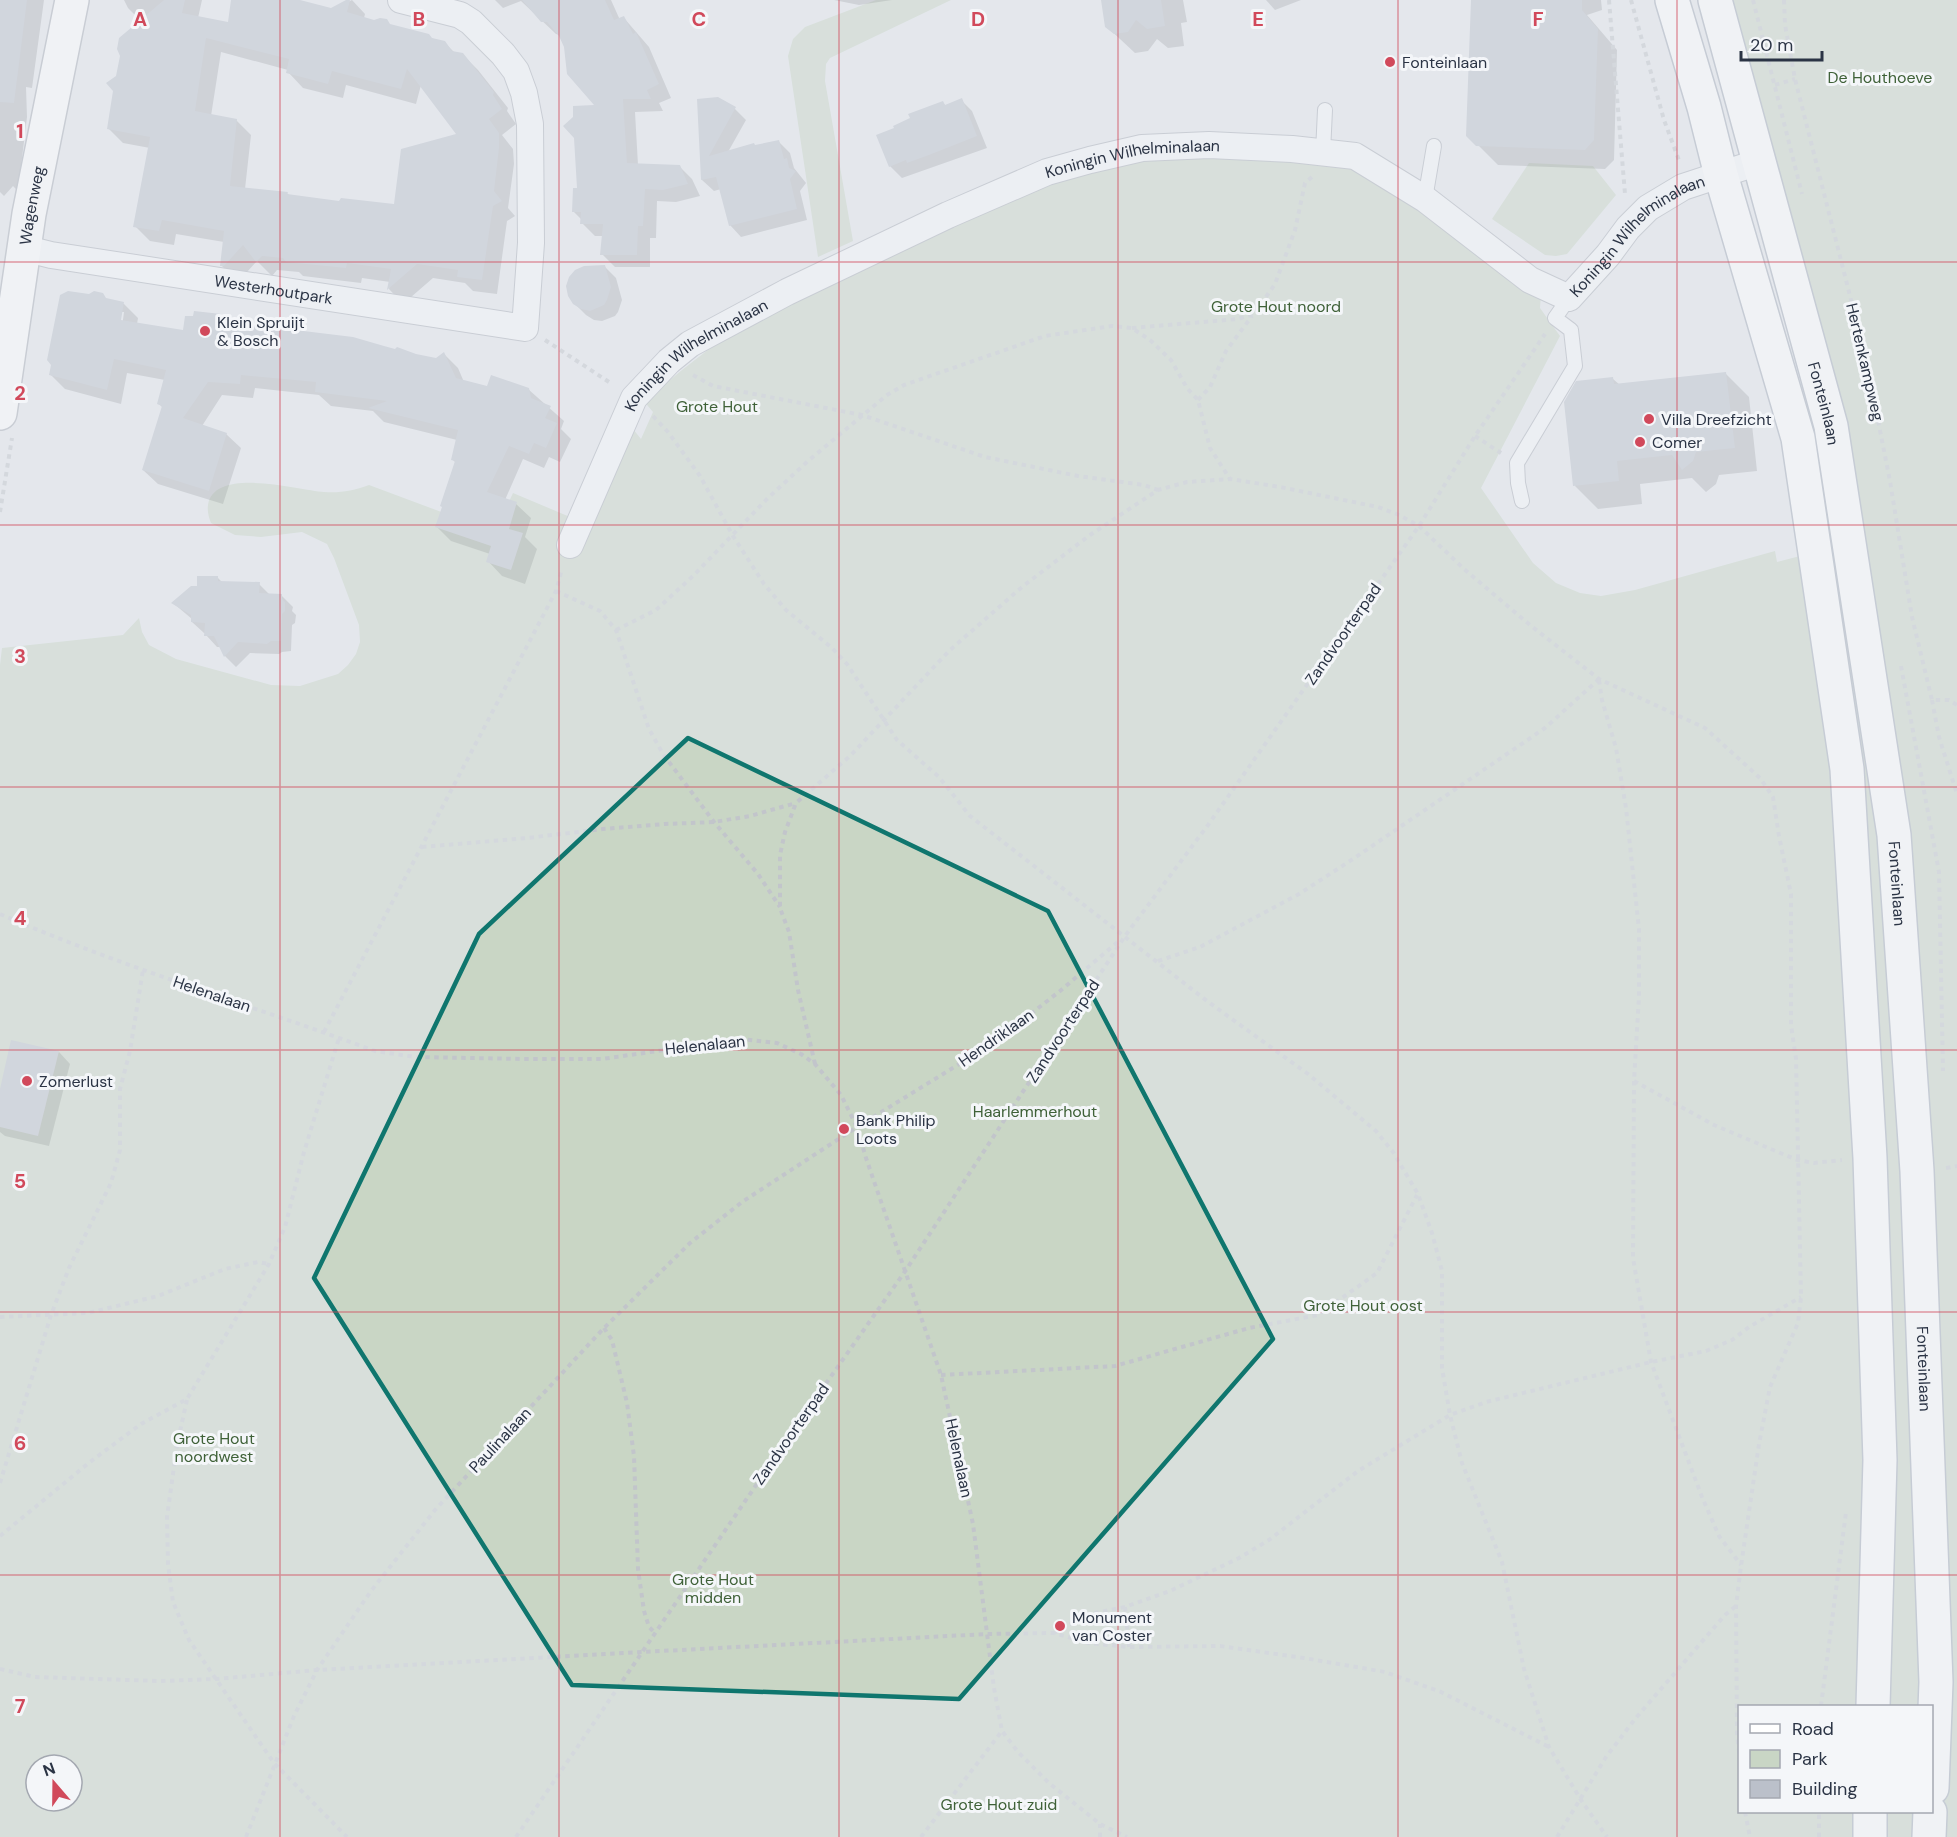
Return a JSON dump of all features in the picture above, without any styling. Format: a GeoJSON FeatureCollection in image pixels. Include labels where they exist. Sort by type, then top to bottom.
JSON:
{"type":"FeatureCollection","features":[{"type":"Feature","properties":{"kind":"main road","name":"Wagenweg"},"geometry":{"type":"LineString","coordinates":[[0,413],[11,241],[72,0]]}},
{"type":"Feature","properties":{"kind":"main road","name":"Fonteinlaan"},"geometry":{"type":"LineString","coordinates":[[1672,0],[1798,438],[1847,769],[1870,1158],[1880,1460],[1873,1705]]}},
{"type":"Feature","properties":{"kind":"main road","name":"Fonteinlaan"},"geometry":{"type":"LineString","coordinates":[[1715,0],[1831,426],[1894,835],[1919,1231],[1936,1682],[1933,1762]]}},
{"type":"Feature","properties":{"kind":"main road"},"geometry":{"type":"LineString","coordinates":[[1870,1813],[1870,1837]]}},
{"type":"Feature","properties":{"kind":"main road"},"geometry":{"type":"LineString","coordinates":[[1929,1837],[1930,1813]]}},
{"type":"Feature","properties":{"kind":"street"},"geometry":{"type":"LineString","coordinates":[[401,0],[460,15],[471,22],[516,71],[524,93],[530,124],[531,243],[525,327]]}},
{"type":"Feature","properties":{"kind":"street","name":"Koningin Wilhelminalaan"},"geometry":{"type":"LineString","coordinates":[[570,545],[634,398],[669,361],[690,344],[787,292],[958,211],[1047,172],[1142,148],[1209,145],[1292,149],[1355,156],[1425,199],[1530,280],[1562,308],[1628,228],[1648,208],[1688,185],[1759,162]]}},
{"type":"Feature","properties":{"kind":"street","name":"Westerhoutpark"},"geometry":{"type":"LineString","coordinates":[[11,241],[51,255],[525,327]]}},
{"type":"Feature","properties":{"kind":"lane"},"geometry":{"type":"LineString","coordinates":[[1326,110],[1326,153]]}},
{"type":"Feature","properties":{"kind":"lane"},"geometry":{"type":"LineString","coordinates":[[1425,199],[1434,146]]}},
{"type":"Feature","properties":{"kind":"lane"},"geometry":{"type":"LineString","coordinates":[[1522,501],[1517,463],[1575,366],[1580,347],[1562,308]]}},
{"type":"Feature","properties":{"kind":"path"},"geometry":{"type":"LineString","coordinates":[[1609,0],[1625,197],[1648,208]]}},
{"type":"Feature","properties":{"kind":"path"},"geometry":{"type":"LineString","coordinates":[[1631,0],[1664,120],[1688,185]]}},
{"type":"Feature","properties":{"kind":"path","name":"Hertenkampweg"},"geometry":{"type":"LineString","coordinates":[[1784,0],[1785,25],[1795,79],[1865,356],[1890,481],[1912,617],[1939,737],[1957,794]]}},
{"type":"Feature","properties":{"kind":"path"},"geometry":{"type":"LineString","coordinates":[[1776,85],[1795,79]]}},
{"type":"Feature","properties":{"kind":"path"},"geometry":{"type":"LineString","coordinates":[[1198,400],[1210,387],[1226,351],[1275,284],[1294,230],[1305,183],[1327,163],[1326,153]]}},
{"type":"Feature","properties":{"kind":"path","name":"Zandvoorterpad"},"geometry":{"type":"LineString","coordinates":[[516,1837],[802,1418],[906,1270],[1125,936],[1208,825],[1419,526],[1475,436],[1562,308]]}},
{"type":"Feature","properties":{"kind":"path"},"geometry":{"type":"LineString","coordinates":[[616,630],[656,610],[808,461],[887,395],[904,385],[1045,336],[1112,326],[1132,328],[1238,319],[1254,314]]}},
{"type":"Feature","properties":{"kind":"path"},"geometry":{"type":"LineString","coordinates":[[525,327],[634,398],[668,432],[700,476],[733,536],[764,584],[786,610],[832,648],[846,664],[897,740],[939,777],[970,816],[1207,1001],[1308,1074],[1376,1131],[1393,1152],[1418,1194],[1442,1271],[1442,1368],[1450,1415],[1462,1463],[1502,1562],[1524,1669],[1549,1747],[1581,1800],[1607,1837]]}},
{"type":"Feature","properties":{"kind":"path"},"geometry":{"type":"LineString","coordinates":[[1132,328],[1150,340],[1171,360],[1187,388],[1198,400],[1210,448],[1230,479]]}},
{"type":"Feature","properties":{"kind":"path"},"geometry":{"type":"LineString","coordinates":[[669,361],[713,386],[862,415],[985,457],[1078,476],[1144,485],[1158,490]]}},
{"type":"Feature","properties":{"kind":"path"},"geometry":{"type":"LineString","coordinates":[[1475,436],[1517,463]]}},
{"type":"Feature","properties":{"kind":"path"},"geometry":{"type":"LineString","coordinates":[[422,847],[603,829],[714,822],[750,816],[796,803],[850,756],[950,650],[1022,586],[1098,529],[1158,490],[1187,482],[1230,479],[1378,507],[1419,526],[1513,611],[1599,679],[1705,728],[1760,778],[1773,797],[1791,894],[1791,1025],[1796,1059],[1801,1297],[1798,1323],[1770,1387],[1741,1566],[1736,1606],[1738,1743]]}},
{"type":"Feature","properties":{"kind":"path"},"geometry":{"type":"LineString","coordinates":[[324,1032],[556,591],[570,545]]}},
{"type":"Feature","properties":{"kind":"path"},"geometry":{"type":"LineString","coordinates":[[556,591],[600,611],[616,630],[649,729],[663,754],[714,822],[758,874],[780,908],[789,932],[798,990],[814,1064]]}},
{"type":"Feature","properties":{"kind":"path"},"geometry":{"type":"LineString","coordinates":[[1158,961],[1200,947],[1299,894],[1335,871],[1545,728],[1599,679]]}},
{"type":"Feature","properties":{"kind":"path"},"geometry":{"type":"LineString","coordinates":[[1599,679],[1602,700],[1616,748],[1626,808],[1639,929],[1639,996],[1634,1081],[1633,1258],[1651,1362],[1719,1536],[1741,1566]]}},
{"type":"Feature","properties":{"kind":"path"},"geometry":{"type":"LineString","coordinates":[[1932,700],[1949,700],[1957,705]]}},
{"type":"Feature","properties":{"kind":"path"},"geometry":{"type":"LineString","coordinates":[[780,908],[780,855],[785,832],[796,803]]}},
{"type":"Feature","properties":{"kind":"path","name":"Helenalaan"},"geometry":{"type":"LineString","coordinates":[[0,914],[35,930],[143,970],[375,1051],[415,1057],[602,1059],[741,1039],[777,1043],[801,1054],[814,1064],[841,1095],[857,1127],[941,1375],[973,1524],[994,1688],[1002,1731],[1018,1752],[1049,1783],[1100,1824],[1127,1837]]}},
{"type":"Feature","properties":{"kind":"path","name":"Hendriklaan"},"geometry":{"type":"LineString","coordinates":[[857,1127],[995,1042],[1125,936]]}},
{"type":"Feature","properties":{"kind":"path"},"geometry":{"type":"LineString","coordinates":[[0,1483],[51,1316],[69,1268],[111,1183],[120,1150],[120,1089],[130,1051],[143,970]]}},
{"type":"Feature","properties":{"kind":"path"},"geometry":{"type":"LineString","coordinates":[[339,1038],[304,1152],[285,1227],[269,1264],[187,1399],[177,1445],[167,1517],[168,1564],[173,1602],[189,1640],[274,1763],[347,1837]]}},
{"type":"Feature","properties":{"kind":"path"},"geometry":{"type":"LineString","coordinates":[[1634,1081],[1714,1125],[1797,1160],[1814,1163],[1841,1160],[1842,1172]]}},
{"type":"Feature","properties":{"kind":"path","name":"Paulinalaan"},"geometry":{"type":"LineString","coordinates":[[246,1837],[274,1763],[317,1670],[371,1591],[435,1510],[604,1328],[690,1243],[742,1202],[857,1127]]}},
{"type":"Feature","properties":{"kind":"path"},"geometry":{"type":"LineString","coordinates":[[941,1375],[1115,1366],[1249,1328],[1318,1315],[1377,1273],[1418,1194]]}},
{"type":"Feature","properties":{"kind":"path"},"geometry":{"type":"LineString","coordinates":[[0,1317],[88,1313],[158,1296],[225,1269],[258,1262],[269,1264]]}},
{"type":"Feature","properties":{"kind":"path"},"geometry":{"type":"LineString","coordinates":[[1054,1633],[1090,1614],[1125,1607],[1170,1591],[1239,1558],[1269,1540],[1358,1471],[1450,1415],[1486,1402],[1706,1351],[1731,1340],[1801,1297]]}},
{"type":"Feature","properties":{"kind":"path"},"geometry":{"type":"LineString","coordinates":[[604,1328],[612,1340],[627,1402],[634,1456],[638,1569],[644,1611],[649,1627],[655,1633]]}},
{"type":"Feature","properties":{"kind":"path"},"geometry":{"type":"LineString","coordinates":[[0,1536],[90,1462],[141,1424],[187,1399]]}},
{"type":"Feature","properties":{"kind":"path"},"geometry":{"type":"LineString","coordinates":[[1821,1705],[1848,1501]]}},
{"type":"Feature","properties":{"kind":"path"},"geometry":{"type":"LineString","coordinates":[[1557,1837],[1606,1757],[1635,1719],[1725,1615],[1736,1606]]}},
{"type":"Feature","properties":{"kind":"path"},"geometry":{"type":"LineString","coordinates":[[1125,1607],[1129,1647]]}},
{"type":"Feature","properties":{"kind":"path"},"geometry":{"type":"LineString","coordinates":[[0,1669],[47,1678],[160,1681],[642,1652],[987,1634],[1054,1633],[1089,1643],[1129,1647],[1220,1646],[1385,1672],[1441,1692],[1549,1747]]}},
{"type":"Feature","properties":{"kind":"path"},"geometry":{"type":"LineString","coordinates":[[921,1837],[1002,1731]]}},
{"type":"Feature","properties":{"kind":"path"},"geometry":{"type":"LineString","coordinates":[[1745,1813],[1750,1837]]}},
{"type":"Feature","properties":{"kind":"path"},"geometry":{"type":"LineString","coordinates":[[1819,1813],[1819,1837]]}},
{"type":"Feature","properties":{"kind":"path"},"geometry":{"type":"LineString","coordinates":[[1100,1824],[1100,1837]]}},
{"type":"Feature","properties":{"kind":"highlighted area"},"geometry":{"type":"Polygon","coordinates":[[[688,738],[1048,911],[1273,1339],[959,1699],[572,1685],[314,1278],[479,934],[688,738]]]}},
{"type":"Feature","properties":{"kind":"green space"},"geometry":{"type":"Polygon","coordinates":[[[876,0],[951,0],[830,58],[826,64],[825,81],[853,241],[818,257],[788,56],[793,39],[805,27],[876,0]]]}},
{"type":"Feature","properties":{"kind":"green space","name":"Haarlemmerhout"},"geometry":{"type":"Polygon","coordinates":[[[1732,0],[1957,0],[1957,1837],[0,1837],[0,665],[2,648],[123,635],[139,618],[142,632],[149,645],[176,659],[271,685],[300,686],[338,674],[356,654],[360,642],[359,625],[327,544],[302,532],[261,537],[235,535],[211,523],[208,505],[214,493],[225,486],[241,483],[259,483],[330,492],[346,491],[369,485],[495,532],[513,493],[570,517],[569,520],[592,526],[633,429],[641,439],[653,412],[642,399],[657,391],[722,339],[983,204],[1167,143],[1353,168],[1383,183],[1541,294],[1540,308],[1560,336],[1481,488],[1533,563],[1556,583],[1580,593],[1601,596],[1635,590],[1775,551],[1777,562],[1865,539],[1779,170],[1732,0]]]}},
{"type":"Feature","properties":{"kind":"green space"},"geometry":{"type":"Polygon","coordinates":[[[1529,163],[1593,166],[1616,195],[1567,254],[1545,255],[1492,219],[1529,163]]]}},
{"type":"Feature","properties":{"kind":"building"},"geometry":{"type":"Polygon","coordinates":[[[0,0],[27,0],[14,103],[0,102],[0,0]]]}},
{"type":"Feature","properties":{"kind":"building"},"geometry":{"type":"Polygon","coordinates":[[[164,0],[185,0],[182,13],[228,22],[231,0],[300,0],[331,8],[350,0],[347,12],[374,20],[387,19],[390,24],[429,34],[432,38],[445,41],[452,51],[463,53],[494,92],[493,95],[502,109],[489,119],[499,133],[494,191],[502,201],[493,206],[482,280],[457,277],[458,270],[417,264],[387,290],[391,269],[347,263],[346,268],[286,262],[283,258],[262,256],[256,262],[243,245],[224,266],[220,266],[224,231],[162,220],[159,231],[133,227],[150,137],[107,129],[113,91],[106,83],[116,76],[120,56],[117,49],[119,38],[164,0]],[[206,38],[195,111],[237,119],[230,186],[288,192],[287,194],[339,201],[341,198],[394,204],[401,149],[456,134],[407,69],[401,89],[332,71],[328,84],[286,73],[289,59],[206,38]]]}},
{"type":"Feature","properties":{"kind":"building"},"geometry":{"type":"Polygon","coordinates":[[[522,0],[605,0],[614,20],[624,16],[633,34],[636,32],[659,84],[647,90],[651,99],[623,99],[627,163],[680,165],[688,184],[663,190],[645,189],[643,226],[638,226],[637,255],[600,255],[603,224],[580,224],[581,212],[572,212],[573,188],[577,188],[574,138],[563,126],[573,117],[573,106],[594,105],[567,74],[564,47],[559,36],[547,22],[541,22],[522,0]]]}},
{"type":"Feature","properties":{"kind":"building"},"geometry":{"type":"Polygon","coordinates":[[[1101,0],[1161,0],[1165,26],[1147,29],[1136,20],[1128,32],[1114,34],[1105,27],[1101,0]]]}},
{"type":"Feature","properties":{"kind":"building"},"geometry":{"type":"Polygon","coordinates":[[[1471,0],[1582,0],[1582,10],[1598,29],[1594,140],[1585,150],[1476,146],[1466,136],[1471,0]]]}},
{"type":"Feature","properties":{"kind":"building"},"geometry":{"type":"Polygon","coordinates":[[[718,97],[736,107],[709,156],[754,143],[755,145],[779,140],[784,159],[787,158],[789,168],[796,171],[790,179],[797,209],[729,226],[716,177],[701,180],[697,99],[718,97]]]}},
{"type":"Feature","properties":{"kind":"building"},"geometry":{"type":"Polygon","coordinates":[[[962,98],[977,136],[907,163],[906,160],[889,167],[876,135],[910,118],[908,114],[943,101],[945,105],[962,98]]]}},
{"type":"Feature","properties":{"kind":"building"},"geometry":{"type":"Polygon","coordinates":[[[605,265],[611,287],[604,305],[590,311],[573,304],[566,286],[569,277],[575,270],[584,266],[605,265]]]}},
{"type":"Feature","properties":{"kind":"building"},"geometry":{"type":"Polygon","coordinates":[[[68,291],[89,294],[94,291],[103,293],[106,298],[124,302],[121,320],[183,330],[185,316],[193,316],[194,311],[221,314],[220,321],[353,337],[436,358],[444,352],[456,378],[487,386],[491,375],[529,388],[531,398],[551,406],[545,418],[557,423],[546,448],[534,443],[529,454],[509,446],[487,492],[517,502],[509,529],[523,533],[511,570],[486,562],[491,546],[435,527],[455,461],[451,460],[458,430],[368,408],[387,401],[315,392],[316,382],[241,375],[240,384],[208,382],[183,418],[227,433],[209,491],[142,470],[162,406],[157,404],[166,370],[114,359],[107,390],[49,375],[51,365],[47,360],[60,295],[68,291]]]}},
{"type":"Feature","properties":{"kind":"building","name":"Villa Dreefzicht"},"geometry":{"type":"Polygon","coordinates":[[[1726,372],[1735,448],[1696,452],[1693,461],[1682,470],[1672,455],[1617,461],[1619,481],[1573,486],[1564,402],[1576,381],[1613,377],[1614,384],[1726,372]]]}},
{"type":"Feature","properties":{"kind":"building"},"geometry":{"type":"Polygon","coordinates":[[[197,576],[218,576],[218,581],[260,582],[259,593],[282,594],[285,611],[282,614],[281,641],[271,641],[267,644],[238,642],[224,657],[214,636],[204,636],[205,623],[191,622],[191,615],[171,603],[191,586],[197,586],[197,576]]]}},
{"type":"Feature","properties":{"kind":"building","name":"Zomerlust"},"geometry":{"type":"Polygon","coordinates":[[[11,1040],[59,1051],[38,1136],[0,1127],[0,1089],[11,1040]]]}},
{"type":"Feature","properties":{"kind":"place","name":"Fonteinlaan"},"geometry":{"type":"Point","coordinates":[1390,62]}},
{"type":"Feature","properties":{"kind":"place","name":"Klein Spruijt & Bosch"},"geometry":{"type":"Point","coordinates":[205,331]}},
{"type":"Feature","properties":{"kind":"place","name":"Villa Dreefzicht"},"geometry":{"type":"Point","coordinates":[1649,419]}},
{"type":"Feature","properties":{"kind":"place","name":"Comer"},"geometry":{"type":"Point","coordinates":[1640,442]}},
{"type":"Feature","properties":{"kind":"place","name":"Zomerlust"},"geometry":{"type":"Point","coordinates":[27,1081]}},
{"type":"Feature","properties":{"kind":"place","name":"Bank Philip Loots"},"geometry":{"type":"Point","coordinates":[844,1129]}},
{"type":"Feature","properties":{"kind":"place","name":"Monument van Coster"},"geometry":{"type":"Point","coordinates":[1060,1626]}},
{"type":"Feature","properties":{"kind":"park label","name":"De Houthoeve"},"geometry":{"type":"Point","coordinates":[1880,77]}},
{"type":"Feature","properties":{"kind":"park label","name":"Grote Hout noord"},"geometry":{"type":"Point","coordinates":[1276,306]}},
{"type":"Feature","properties":{"kind":"park label","name":"Grote Hout"},"geometry":{"type":"Point","coordinates":[717,406]}},
{"type":"Feature","properties":{"kind":"park label","name":"Grote Hout oost"},"geometry":{"type":"Point","coordinates":[1363,1305]}},
{"type":"Feature","properties":{"kind":"park label","name":"Grote Hout noordwest"},"geometry":{"type":"Point","coordinates":[214,1447]}},
{"type":"Feature","properties":{"kind":"park label","name":"Grote Hout midden"},"geometry":{"type":"Point","coordinates":[713,1588]}},
{"type":"Feature","properties":{"kind":"park label","name":"Grote Hout zuid"},"geometry":{"type":"Point","coordinates":[999,1804]}}]}
